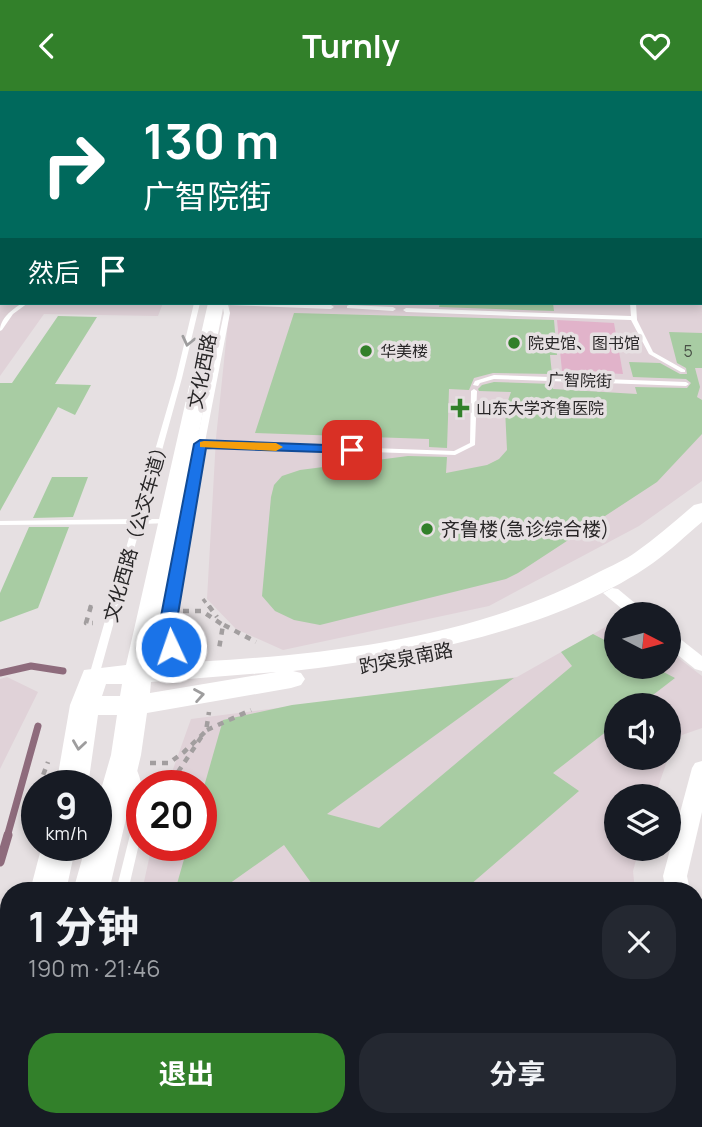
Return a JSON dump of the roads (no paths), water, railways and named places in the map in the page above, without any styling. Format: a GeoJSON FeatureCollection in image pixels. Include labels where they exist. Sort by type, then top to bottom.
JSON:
{"type":"FeatureCollection","features":[{"type":"Feature","properties":{"kind":"main road","name":"文化西路"},"geometry":{"type":"LineString","coordinates":[[93,882],[126,755],[138,674],[216,305]]}},
{"type":"Feature","properties":{"kind":"main road","name":"趵突泉南路"},"geometry":{"type":"LineString","coordinates":[[94,676],[239,668],[335,656],[424,641],[487,625],[587,591],[671,540],[702,510]]}},
{"type":"Feature","properties":{"kind":"main road","name":"趵突泉南路"},"geometry":{"type":"LineString","coordinates":[[85,705],[132,706],[408,659],[469,645],[580,609],[687,550],[702,535]]}},
{"type":"Feature","properties":{"kind":"main road"},"geometry":{"type":"LineString","coordinates":[[75,770],[85,705],[94,676]]}},
{"type":"Feature","properties":{"kind":"main road"},"geometry":{"type":"LineString","coordinates":[[50,882],[55,861]]}},
{"type":"Feature","properties":{"kind":"street"},"geometry":{"type":"LineString","coordinates":[[612,593],[624,602]]}},
{"type":"Feature","properties":{"kind":"street"},"geometry":{"type":"LineString","coordinates":[[681,648],[702,665]]}},
{"type":"Feature","properties":{"kind":"street"},"geometry":{"type":"LineString","coordinates":[[677,882],[702,768]]}},
{"type":"Feature","properties":{"kind":"lane"},"geometry":{"type":"LineString","coordinates":[[0,329],[10,313],[22,305]]}},
{"type":"Feature","properties":{"kind":"lane","name":"文化西路（公交车道）"},"geometry":{"type":"LineString","coordinates":[[94,676],[180,378],[197,305]]}},
{"type":"Feature","properties":{"kind":"lane"},"geometry":{"type":"LineString","coordinates":[[225,305],[227,313],[166,632],[171,647],[184,657],[205,665],[255,661],[487,625]]}},
{"type":"Feature","properties":{"kind":"lane"},"geometry":{"type":"LineString","coordinates":[[278,305],[331,307]]}},
{"type":"Feature","properties":{"kind":"lane"},"geometry":{"type":"LineString","coordinates":[[633,305],[634,318],[651,353],[683,371]]}},
{"type":"Feature","properties":{"kind":"lane"},"geometry":{"type":"LineString","coordinates":[[349,307],[393,309]]}},
{"type":"Feature","properties":{"kind":"lane"},"geometry":{"type":"LineString","coordinates":[[406,310],[634,318]]}},
{"type":"Feature","properties":{"kind":"lane"},"geometry":{"type":"LineString","coordinates":[[0,313],[10,313]]}},
{"type":"Feature","properties":{"kind":"lane","name":"广智院街"},"geometry":{"type":"LineString","coordinates":[[372,450],[455,453],[467,449],[473,443],[477,382],[494,377],[686,384]]}},
{"type":"Feature","properties":{"kind":"lane"},"geometry":{"type":"LineString","coordinates":[[200,444],[352,450]]}},
{"type":"Feature","properties":{"kind":"lane"},"geometry":{"type":"LineString","coordinates":[[0,523],[172,521]]}},
{"type":"Feature","properties":{"kind":"lane"},"geometry":{"type":"LineString","coordinates":[[126,755],[131,770]]}},
{"type":"Feature","properties":{"kind":"lane"},"geometry":{"type":"LineString","coordinates":[[124,882],[129,861]]}},
{"type":"Feature","properties":{"kind":"waterway"},"geometry":{"type":"LineString","coordinates":[[0,673],[31,666],[63,671]]}},
{"type":"Feature","properties":{"kind":"waterway"},"geometry":{"type":"LineString","coordinates":[[7,837],[38,726]]}},
{"type":"Feature","properties":{"kind":"waterway"},"geometry":{"type":"LineString","coordinates":[[0,862],[8,835]]}},
{"type":"Feature","properties":{"kind":"place","name":"院史馆、图书馆"},"geometry":{"type":"Point","coordinates":[514,343]}},
{"type":"Feature","properties":{"kind":"place","name":"华美楼"},"geometry":{"type":"Point","coordinates":[366,351]}},
{"type":"Feature","properties":{"kind":"place","name":"山东大学齐鲁医院"},"geometry":{"type":"Point","coordinates":[460,408]}},
{"type":"Feature","properties":{"kind":"place","name":"齐鲁楼(急诊综合楼)"},"geometry":{"type":"Point","coordinates":[427,529]}}]}
